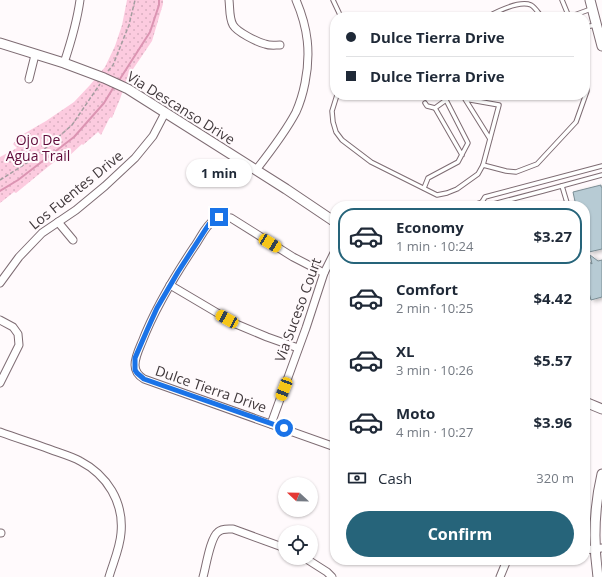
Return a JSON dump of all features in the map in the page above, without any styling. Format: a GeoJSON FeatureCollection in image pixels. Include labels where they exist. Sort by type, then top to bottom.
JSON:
{"type":"FeatureCollection","features":[{"type":"Feature","properties":{"kind":"street"},"geometry":{"type":"LineString","coordinates":[[64,63],[71,42],[80,0]]}},
{"type":"Feature","properties":{"kind":"street"},"geometry":{"type":"LineString","coordinates":[[229,0],[231,18],[237,29],[260,43],[273,46],[280,45]]}},
{"type":"Feature","properties":{"kind":"street"},"geometry":{"type":"LineString","coordinates":[[256,170],[293,118],[303,91],[308,70],[308,43],[303,18],[296,0]]}},
{"type":"Feature","properties":{"kind":"street"},"geometry":{"type":"LineString","coordinates":[[591,4],[602,46]]}},
{"type":"Feature","properties":{"kind":"street","name":"Via Descanso Drive"},"geometry":{"type":"LineString","coordinates":[[0,44],[64,63],[107,79],[128,89],[330,219]]}},
{"type":"Feature","properties":{"kind":"street"},"geometry":{"type":"LineString","coordinates":[[29,79],[35,55]]}},
{"type":"Feature","properties":{"kind":"street","name":"Los Fuentes Drive"},"geometry":{"type":"LineString","coordinates":[[0,283],[19,257],[42,233],[76,210],[135,158],[153,136],[166,113]]}},
{"type":"Feature","properties":{"kind":"street","name":"Dulce Tierra Drive"},"geometry":{"type":"LineString","coordinates":[[324,273],[293,257],[231,218],[219,217],[209,224],[157,308],[135,358],[135,370],[144,379],[330,445]]}},
{"type":"Feature","properties":{"kind":"street"},"geometry":{"type":"LineString","coordinates":[[58,222],[73,240]]}},
{"type":"Feature","properties":{"kind":"street","name":"Via Suceso Court"},"geometry":{"type":"LineString","coordinates":[[271,424],[324,273],[330,261]]}},
{"type":"Feature","properties":{"kind":"street"},"geometry":{"type":"LineString","coordinates":[[170,285],[236,324],[298,348]]}},
{"type":"Feature","properties":{"kind":"street"},"geometry":{"type":"LineString","coordinates":[[0,320],[13,327],[18,334],[19,345],[0,383]]}},
{"type":"Feature","properties":{"kind":"street"},"geometry":{"type":"LineString","coordinates":[[590,404],[602,409]]}},
{"type":"Feature","properties":{"kind":"street"},"geometry":{"type":"LineString","coordinates":[[0,432],[79,460],[92,468],[107,482],[118,503],[122,526],[118,548],[109,577]]}},
{"type":"Feature","properties":{"kind":"street"},"geometry":{"type":"LineString","coordinates":[[598,577],[598,549],[594,541],[596,513],[602,474]]}},
{"type":"Feature","properties":{"kind":"street"},"geometry":{"type":"LineString","coordinates":[[203,577],[211,543],[218,531],[233,529],[278,545]]}},
{"type":"Feature","properties":{"kind":"street"},"geometry":{"type":"LineString","coordinates":[[316,565],[332,577]]}},
{"type":"Feature","properties":{"kind":"street"},"geometry":{"type":"LineString","coordinates":[[500,577],[505,565]]}},
{"type":"Feature","properties":{"kind":"lane"},"geometry":{"type":"LineString","coordinates":[[333,0],[339,12]]}},
{"type":"Feature","properties":{"kind":"lane"},"geometry":{"type":"LineString","coordinates":[[562,0],[567,12]]}},
{"type":"Feature","properties":{"kind":"lane"},"geometry":{"type":"LineString","coordinates":[[495,12],[507,5],[521,1],[530,4],[537,12]]}},
{"type":"Feature","properties":{"kind":"lane"},"geometry":{"type":"LineString","coordinates":[[577,12],[591,4]]}},
{"type":"Feature","properties":{"kind":"lane"},"geometry":{"type":"LineString","coordinates":[[590,26],[596,25]]}},
{"type":"Feature","properties":{"kind":"lane"},"geometry":{"type":"LineString","coordinates":[[335,100],[332,111],[333,122],[336,132],[342,140],[371,162],[437,195],[457,190],[478,174],[483,165],[499,105],[471,100]]}},
{"type":"Feature","properties":{"kind":"lane"},"geometry":{"type":"LineString","coordinates":[[424,188],[428,178],[458,162],[468,143],[446,100],[435,108]]}},
{"type":"Feature","properties":{"kind":"lane"},"geometry":{"type":"LineString","coordinates":[[466,100],[490,139]]}},
{"type":"Feature","properties":{"kind":"lane"},"geometry":{"type":"LineString","coordinates":[[483,165],[516,172],[536,164],[576,122],[584,100]]}},
{"type":"Feature","properties":{"kind":"lane"},"geometry":{"type":"LineString","coordinates":[[425,103],[427,106],[435,108],[462,154]]}},
{"type":"Feature","properties":{"kind":"lane"},"geometry":{"type":"LineString","coordinates":[[483,201],[485,197],[602,166]]}},
{"type":"Feature","properties":{"kind":"lane"},"geometry":{"type":"LineString","coordinates":[[505,201],[602,175]]}},
{"type":"Feature","properties":{"kind":"lane"},"geometry":{"type":"LineString","coordinates":[[540,182],[543,191]]}},
{"type":"Feature","properties":{"kind":"lane"},"geometry":{"type":"LineString","coordinates":[[562,186],[566,201]]}},
{"type":"Feature","properties":{"kind":"lane"},"geometry":{"type":"LineString","coordinates":[[510,190],[513,199]]}},
{"type":"Feature","properties":{"kind":"path"},"geometry":{"type":"LineString","coordinates":[[0,180],[33,159],[72,125],[107,79],[129,25],[135,0]]}},
{"type":"Feature","properties":{"kind":"green space","name":"Ojo De Agua Trail"},"geometry":{"type":"Polygon","coordinates":[[[127,0],[163,0],[163,4],[152,41],[127,78],[112,118],[110,117],[101,135],[98,132],[68,157],[65,154],[16,193],[14,192],[0,203],[0,157],[17,148],[13,144],[20,136],[74,102],[105,67],[115,46],[122,25],[127,0]]]}},
{"type":"Feature","properties":{"kind":"building"},"geometry":{"type":"Polygon","coordinates":[[[601,185],[602,249],[590,252],[590,201],[575,201],[573,192],[601,185]]]}},
{"type":"Feature","properties":{"kind":"building"},"geometry":{"type":"Polygon","coordinates":[[[590,255],[598,261],[602,260],[602,297],[591,300],[590,263],[592,264],[590,255]]]}},
{"type":"Feature","properties":{"kind":"waterway"},"geometry":{"type":"LineString","coordinates":[[118,82],[150,32],[159,5],[159,0]]}},
{"type":"Feature","properties":{"kind":"waterway"},"geometry":{"type":"LineString","coordinates":[[0,191],[18,180],[74,137],[104,103],[115,85]]}},
{"type":"Feature","properties":{"kind":"route"},"geometry":{"type":"LineString","coordinates":[[219,217],[209,224],[157,308],[135,358],[135,370],[144,379],[284,428]]}}]}
